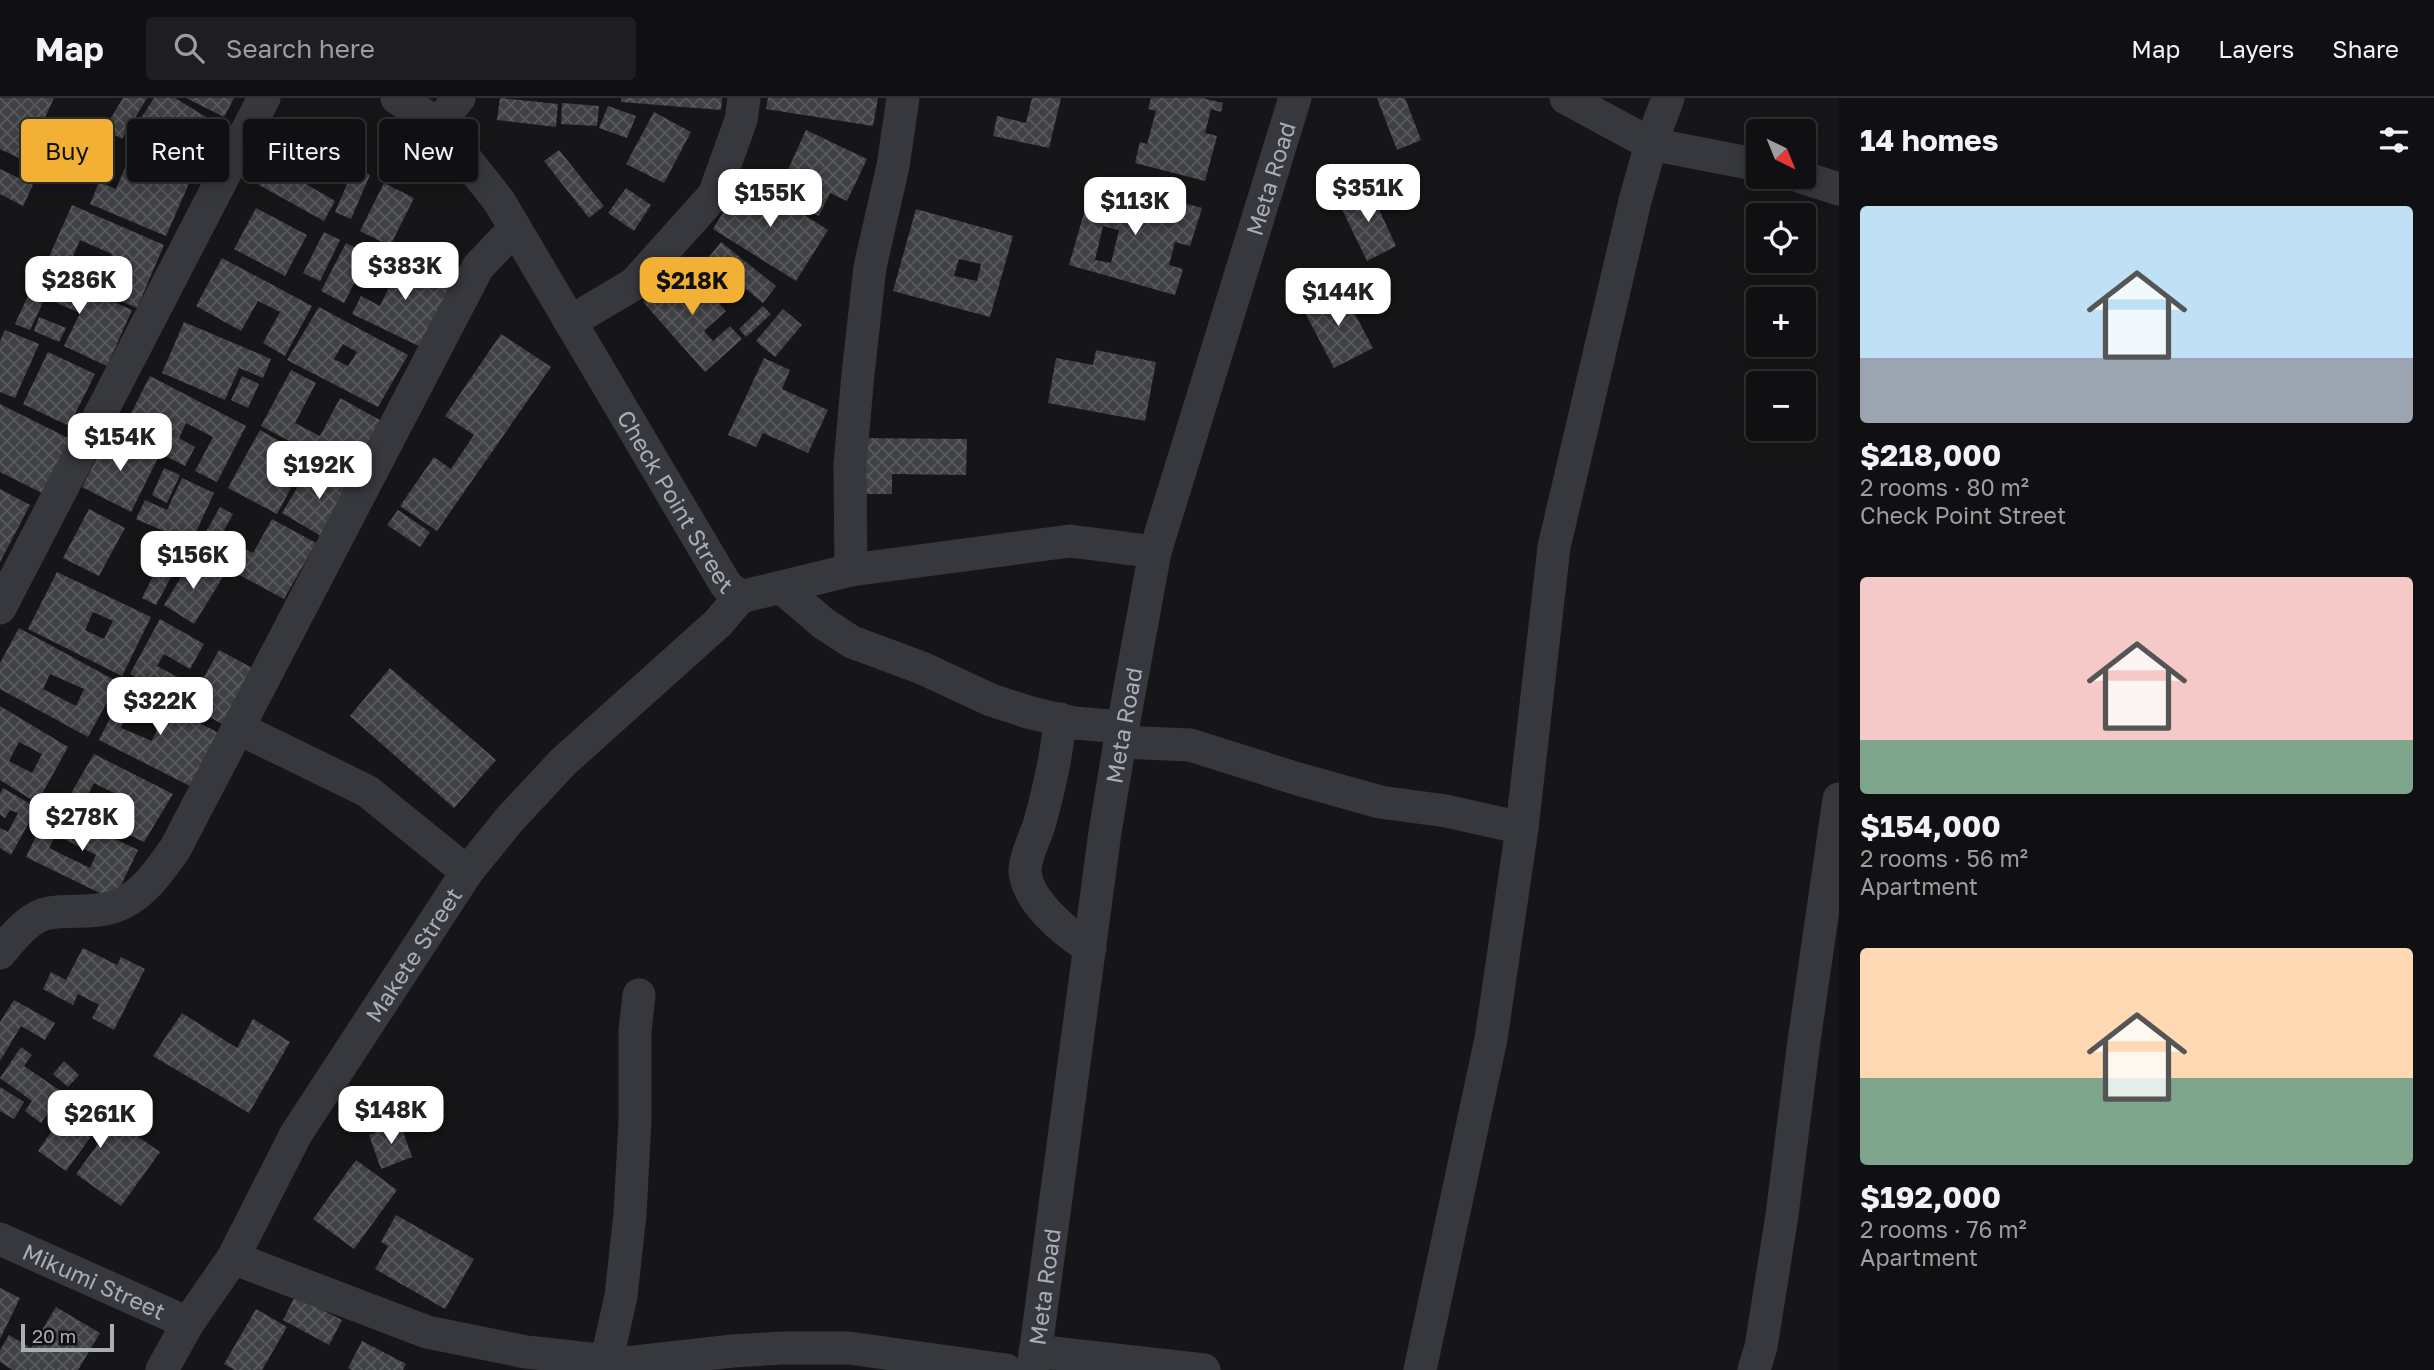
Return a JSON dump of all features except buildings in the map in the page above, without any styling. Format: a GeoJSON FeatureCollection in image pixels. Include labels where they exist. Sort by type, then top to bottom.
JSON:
{"type":"FeatureCollection","features":[{"type":"Feature","properties":{"kind":"street"},"geometry":{"type":"LineString","coordinates":[[0,608],[264,98]]}},
{"type":"Feature","properties":{"kind":"street","name":"Check Point Street"},"geometry":{"type":"LineString","coordinates":[[397,98],[430,119]]}},
{"type":"Feature","properties":{"kind":"street"},"geometry":{"type":"LineString","coordinates":[[442,119],[459,98]]}},
{"type":"Feature","properties":{"kind":"street"},"geometry":{"type":"LineString","coordinates":[[570,322],[634,284],[714,195],[741,120],[744,98]]}},
{"type":"Feature","properties":{"kind":"street"},"geometry":{"type":"LineString","coordinates":[[851,570],[850,464],[858,374],[870,267],[893,166],[903,98]]}},
{"type":"Feature","properties":{"kind":"street","name":"Meta Road"},"geometry":{"type":"LineString","coordinates":[[1034,1361],[1121,734],[1155,552],[1295,98]]}},
{"type":"Feature","properties":{"kind":"street"},"geometry":{"type":"LineString","coordinates":[[1566,98],[1651,145],[1746,163]]}},
{"type":"Feature","properties":{"kind":"street"},"geometry":{"type":"LineString","coordinates":[[1420,1370],[1491,1039],[1522,828],[1554,547],[1635,201],[1668,98]]}},
{"type":"Feature","properties":{"kind":"street","name":"Check Point Street"},"geometry":{"type":"LineString","coordinates":[[478,174],[499,201],[726,585],[740,597],[851,570],[1070,541],[1155,552]]}},
{"type":"Feature","properties":{"kind":"street"},"geometry":{"type":"LineString","coordinates":[[1816,182],[1839,189]]}},
{"type":"Feature","properties":{"kind":"street"},"geometry":{"type":"LineString","coordinates":[[0,953],[37,917],[48,913],[83,912],[115,907],[141,891],[175,849],[478,267],[515,228]]}},
{"type":"Feature","properties":{"kind":"street"},"geometry":{"type":"LineString","coordinates":[[782,588],[823,623],[852,642],[922,668],[991,700],[1121,734],[1190,745],[1380,802],[1446,811],[1522,828]]}},
{"type":"Feature","properties":{"kind":"street","name":"Makete Street"},"geometry":{"type":"LineString","coordinates":[[162,1370],[188,1323],[233,1258],[296,1134],[467,872],[509,820],[563,762],[718,623],[740,597]]}},
{"type":"Feature","properties":{"kind":"street"},"geometry":{"type":"LineString","coordinates":[[1060,719],[1058,749],[1048,791],[1024,869],[1030,888],[1051,916],[1070,935],[1090,948]]}},
{"type":"Feature","properties":{"kind":"street"},"geometry":{"type":"LineString","coordinates":[[238,727],[367,791],[467,872]]}},
{"type":"Feature","properties":{"kind":"street"},"geometry":{"type":"LineString","coordinates":[[1754,1370],[1761,1347],[1782,1215],[1839,799]]}},
{"type":"Feature","properties":{"kind":"street"},"geometry":{"type":"LineString","coordinates":[[606,1363],[621,1296],[630,1214],[635,1121],[635,1031],[639,995]]}},
{"type":"Feature","properties":{"kind":"street","name":"Mikumi Street"},"geometry":{"type":"LineString","coordinates":[[0,1239],[188,1323]]}},
{"type":"Feature","properties":{"kind":"street"},"geometry":{"type":"LineString","coordinates":[[233,1258],[427,1332],[526,1352],[606,1363],[626,1363],[771,1348],[849,1348],[1006,1370]]}},
{"type":"Feature","properties":{"kind":"street"},"geometry":{"type":"LineString","coordinates":[[1034,1361],[1204,1370]]}}]}
